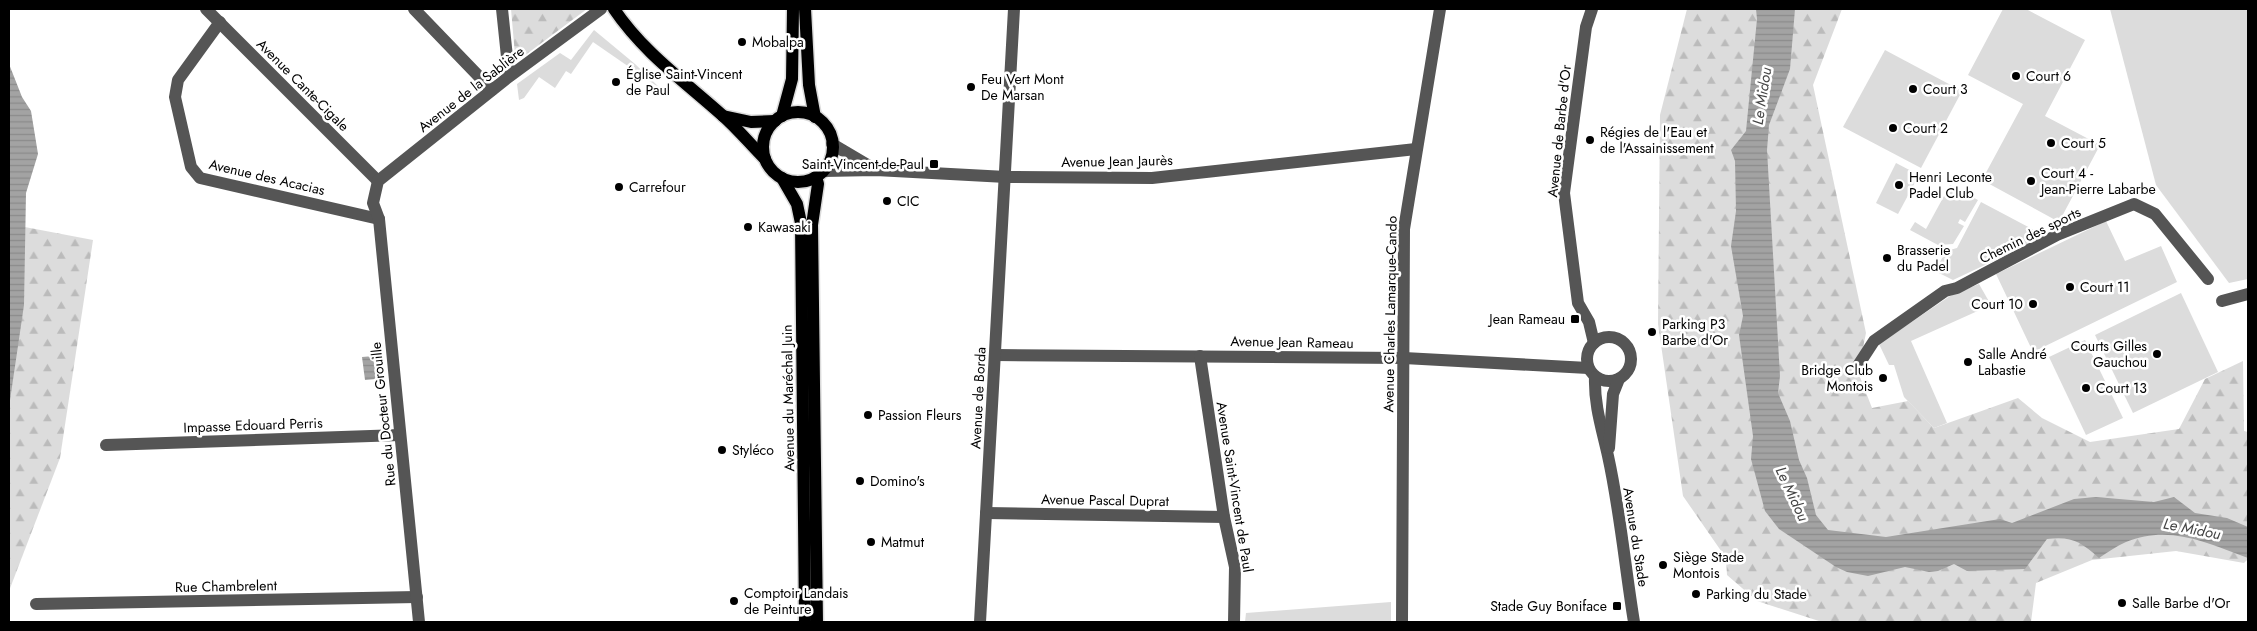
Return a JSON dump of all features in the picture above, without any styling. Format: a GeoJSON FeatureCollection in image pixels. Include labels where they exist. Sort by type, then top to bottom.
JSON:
{"type":"FeatureCollection","features":[{"type":"Feature","properties":{"kind":"main road"},"geometry":{"type":"LineString","coordinates":[[614,9],[624,23],[669,71],[723,116],[765,159],[773,172],[782,178],[799,182],[820,174],[832,154],[830,133],[824,124],[815,117],[799,112],[779,118],[751,122],[723,116]]}},
{"type":"Feature","properties":{"kind":"main road"},"geometry":{"type":"LineString","coordinates":[[765,159],[763,151],[766,134],[779,118],[792,79],[793,9]]}},
{"type":"Feature","properties":{"kind":"main road"},"geometry":{"type":"LineString","coordinates":[[805,9],[809,85],[815,117]]}},
{"type":"Feature","properties":{"kind":"main road","name":"Avenue du Maréchal Juin"},"geometry":{"type":"LineString","coordinates":[[817,622],[812,225],[820,174]]}},
{"type":"Feature","properties":{"kind":"main road","name":"Avenue du Maréchal Juin"},"geometry":{"type":"LineString","coordinates":[[782,178],[797,205],[801,230],[805,622]]}},
{"type":"Feature","properties":{"kind":"street","name":"Avenue Cante-Cigale"},"geometry":{"type":"LineString","coordinates":[[206,9],[378,181]]}},
{"type":"Feature","properties":{"kind":"street"},"geometry":{"type":"LineString","coordinates":[[414,9],[492,90]]}},
{"type":"Feature","properties":{"kind":"street"},"geometry":{"type":"LineString","coordinates":[[502,9],[509,76]]}},
{"type":"Feature","properties":{"kind":"street","name":"Avenue de la Sablière"},"geometry":{"type":"LineString","coordinates":[[378,181],[509,76],[601,9]]}},
{"type":"Feature","properties":{"kind":"street","name":"Avenue de Borda"},"geometry":{"type":"LineString","coordinates":[[980,622],[1014,9]]}},
{"type":"Feature","properties":{"kind":"street","name":"Avenue Charles Lamarque-Cando"},"geometry":{"type":"LineString","coordinates":[[1402,622],[1404,229],[1440,9]]}},
{"type":"Feature","properties":{"kind":"street","name":"Avenue de Barbe d'Or"},"geometry":{"type":"LineString","coordinates":[[1592,9],[1586,28],[1564,192],[1578,303],[1589,322],[1594,344]]}},
{"type":"Feature","properties":{"kind":"street","name":"Avenue des Acacias"},"geometry":{"type":"LineString","coordinates":[[220,22],[178,80],[175,97],[191,167],[200,178],[379,219]]}},
{"type":"Feature","properties":{"kind":"street","name":"Avenue Jean Jaurès"},"geometry":{"type":"LineString","coordinates":[[832,144],[876,170]]}},
{"type":"Feature","properties":{"kind":"street","name":"Avenue Jean Jaurès"},"geometry":{"type":"LineString","coordinates":[[820,174],[876,170],[1006,176],[1152,178],[1416,148]]}},
{"type":"Feature","properties":{"kind":"street","name":"Rue du Docteur Grouille"},"geometry":{"type":"LineString","coordinates":[[378,181],[374,203],[379,219],[419,622]]}},
{"type":"Feature","properties":{"kind":"street","name":"Chemin des sports"},"geometry":{"type":"LineString","coordinates":[[1859,364],[1874,341],[1906,321],[1945,291],[1957,288],[2057,235],[2134,204],[2154,214],[2208,279]]}},
{"type":"Feature","properties":{"kind":"street"},"geometry":{"type":"LineString","coordinates":[[2222,301],[2248,294]]}},
{"type":"Feature","properties":{"kind":"street"},"geometry":{"type":"LineString","coordinates":[[1609,337],[1622,341],[1627,346],[1631,362],[1625,375],[1619,379],[1606,382],[1591,373],[1587,354],[1594,344],[1602,338],[1609,337]]}},
{"type":"Feature","properties":{"kind":"street","name":"Avenue Jean Rameau"},"geometry":{"type":"LineString","coordinates":[[996,355],[1404,358],[1591,373]]}},
{"type":"Feature","properties":{"kind":"street","name":"Avenue Saint-Vincent de Paul"},"geometry":{"type":"LineString","coordinates":[[1200,356],[1224,518],[1236,567],[1234,622]]}},
{"type":"Feature","properties":{"kind":"street","name":"Avenue du Stade"},"geometry":{"type":"LineString","coordinates":[[1591,373],[1600,427],[1608,456],[1634,622]]}},
{"type":"Feature","properties":{"kind":"street","name":"Avenue du Stade"},"geometry":{"type":"LineString","coordinates":[[1608,456],[1613,394],[1619,379]]}},
{"type":"Feature","properties":{"kind":"street","name":"Impasse Edouard Perris"},"geometry":{"type":"LineString","coordinates":[[106,445],[400,435]]}},
{"type":"Feature","properties":{"kind":"street","name":"Avenue Pascal Duprat"},"geometry":{"type":"LineString","coordinates":[[986,513],[1224,518]]}},
{"type":"Feature","properties":{"kind":"street","name":"Rue Chambrelent"},"geometry":{"type":"LineString","coordinates":[[36,604],[417,597]]}},
{"type":"Feature","properties":{"kind":"green space"},"geometry":{"type":"Polygon","coordinates":[[[511,9],[587,9],[524,56],[515,55],[511,9]]]}},
{"type":"Feature","properties":{"kind":"green space"},"geometry":{"type":"Polygon","coordinates":[[[1687,9],[1842,9],[1813,85],[1866,333],[1858,372],[1872,408],[1908,401],[1934,428],[2018,398],[2042,418],[2090,442],[2179,429],[2205,379],[2243,361],[2244,431],[2248,432],[2248,559],[2244,563],[2176,551],[2092,560],[2036,583],[2031,622],[1822,622],[1757,601],[1727,575],[1726,558],[1683,496],[1658,324],[1660,115],[1687,9]]]}},
{"type":"Feature","properties":{"kind":"green space"},"geometry":{"type":"Polygon","coordinates":[[[2003,9],[2026,9],[2085,40],[2045,116],[2100,145],[2059,222],[1982,180],[2023,104],[1968,75],[2003,9]]]}},
{"type":"Feature","properties":{"kind":"green space"},"geometry":{"type":"Polygon","coordinates":[[[2110,9],[2248,9],[2248,279],[2229,283],[2156,185],[2110,9]]]}},
{"type":"Feature","properties":{"kind":"green space"},"geometry":{"type":"Polygon","coordinates":[[[594,30],[635,64],[661,89],[593,42],[571,74],[566,71],[555,88],[539,77],[524,98],[519,100],[517,84],[560,53],[571,60],[594,30]]]}},
{"type":"Feature","properties":{"kind":"green space"},"geometry":{"type":"Polygon","coordinates":[[[1885,50],[1962,91],[1921,168],[1843,127],[1885,50]]]}},
{"type":"Feature","properties":{"kind":"green space","name":"Henri Leconte Padel Club"},"geometry":{"type":"Polygon","coordinates":[[[1896,163],[1919,175],[1898,214],[1876,203],[1896,163]]]}},
{"type":"Feature","properties":{"kind":"green space"},"geometry":{"type":"Polygon","coordinates":[[[1950,185],[1978,200],[1965,222],[1960,219],[1958,223],[1964,226],[1953,244],[1938,245],[1910,230],[1915,222],[1926,229],[1950,185]]]}},
{"type":"Feature","properties":{"kind":"green space"},"geometry":{"type":"Polygon","coordinates":[[[1981,202],[2034,230],[2038,235],[2038,240],[1953,280],[1935,271],[1946,251],[1957,248],[1981,202]]]}},
{"type":"Feature","properties":{"kind":"green space"},"geometry":{"type":"Polygon","coordinates":[[[2106,221],[2125,261],[2161,246],[2177,282],[2033,352],[1996,274],[2106,221]]]}},
{"type":"Feature","properties":{"kind":"green space"},"geometry":{"type":"Polygon","coordinates":[[[9,224],[93,240],[60,458],[9,591],[9,224]]]}},
{"type":"Feature","properties":{"kind":"green space"},"geometry":{"type":"Polygon","coordinates":[[[1979,284],[1991,305],[1911,341],[1947,423],[1934,428],[1904,397],[1894,365],[1889,365],[1879,344],[1950,296],[1979,284]]]}},
{"type":"Feature","properties":{"kind":"green space","name":"Courts Gilles Gauchou"},"geometry":{"type":"Polygon","coordinates":[[[2181,293],[2218,372],[2133,413],[2095,335],[2181,293]]]}},
{"type":"Feature","properties":{"kind":"green space","name":"Court 13"},"geometry":{"type":"Polygon","coordinates":[[[2085,340],[2123,418],[2086,435],[2049,357],[2085,340]]]}},
{"type":"Feature","properties":{"kind":"green space"},"geometry":{"type":"Polygon","coordinates":[[[1391,602],[1391,622],[1245,622],[1246,613],[1391,602]]]}},
{"type":"Feature","properties":{"kind":"water","name":"Le Midou"},"geometry":{"type":"Polygon","coordinates":[[[1756,9],[1795,9],[1790,69],[1769,125],[1767,150],[1780,376],[1778,393],[1790,421],[1799,460],[1807,478],[1816,515],[1828,530],[1886,537],[2000,519],[2012,523],[2074,499],[2096,497],[2154,502],[2174,497],[2195,513],[2227,518],[2248,527],[2248,558],[2188,538],[2158,535],[2126,542],[2099,558],[2076,541],[2056,538],[2047,539],[2025,569],[1967,571],[1954,564],[1938,571],[1929,572],[1905,567],[1868,576],[1847,572],[1836,567],[1779,529],[1765,511],[1751,459],[1753,436],[1739,335],[1743,316],[1731,246],[1736,211],[1735,161],[1731,150],[1746,131],[1757,19],[1756,9]]]}},
{"type":"Feature","properties":{"kind":"water"},"geometry":{"type":"Polygon","coordinates":[[[9,64],[22,97],[31,111],[38,154],[26,193],[24,305],[9,407],[9,64]]]}},
{"type":"Feature","properties":{"kind":"water"},"geometry":{"type":"Polygon","coordinates":[[[374,356],[376,379],[365,380],[362,357],[374,356]]]}},
{"type":"Feature","properties":{"kind":"place","name":"Mobalpa"},"geometry":{"type":"Point","coordinates":[742,42]}},
{"type":"Feature","properties":{"kind":"place","name":"Court 6"},"geometry":{"type":"Point","coordinates":[2016,76]}},
{"type":"Feature","properties":{"kind":"place","name":"Église Saint-Vincent de Paul"},"geometry":{"type":"Point","coordinates":[616,82]}},
{"type":"Feature","properties":{"kind":"place","name":"Feu Vert Mont De Marsan"},"geometry":{"type":"Point","coordinates":[971,87]}},
{"type":"Feature","properties":{"kind":"place","name":"Court 3"},"geometry":{"type":"Point","coordinates":[1913,89]}},
{"type":"Feature","properties":{"kind":"place","name":"Court 2"},"geometry":{"type":"Point","coordinates":[1893,128]}},
{"type":"Feature","properties":{"kind":"place","name":"Régies de l'Eau et de l'Assainissement"},"geometry":{"type":"Point","coordinates":[1590,140]}},
{"type":"Feature","properties":{"kind":"place","name":"Court 5"},"geometry":{"type":"Point","coordinates":[2051,143]}},
{"type":"Feature","properties":{"kind":"place","name":"Saint-Vincent-de-Paul"},"geometry":{"type":"Point","coordinates":[934,164]}},
{"type":"Feature","properties":{"kind":"place","name":"Court 4 - Jean-Pierre Labarbe"},"geometry":{"type":"Point","coordinates":[2031,181]}},
{"type":"Feature","properties":{"kind":"place","name":"Henri Leconte Padel Club"},"geometry":{"type":"Point","coordinates":[1899,185]}},
{"type":"Feature","properties":{"kind":"place","name":"Carrefour"},"geometry":{"type":"Point","coordinates":[619,187]}},
{"type":"Feature","properties":{"kind":"place","name":"CIC"},"geometry":{"type":"Point","coordinates":[887,201]}},
{"type":"Feature","properties":{"kind":"place","name":"Kawasaki"},"geometry":{"type":"Point","coordinates":[748,227]}},
{"type":"Feature","properties":{"kind":"place","name":"Brasserie du Padel"},"geometry":{"type":"Point","coordinates":[1887,258]}},
{"type":"Feature","properties":{"kind":"place","name":"Court 11"},"geometry":{"type":"Point","coordinates":[2070,287]}},
{"type":"Feature","properties":{"kind":"place","name":"Court 10"},"geometry":{"type":"Point","coordinates":[2033,304]}},
{"type":"Feature","properties":{"kind":"place","name":"Jean Rameau"},"geometry":{"type":"Point","coordinates":[1575,319]}},
{"type":"Feature","properties":{"kind":"place","name":"Parking P3 Barbe d'Or"},"geometry":{"type":"Point","coordinates":[1652,332]}},
{"type":"Feature","properties":{"kind":"place","name":"Courts Gilles Gauchou"},"geometry":{"type":"Point","coordinates":[2157,354]}},
{"type":"Feature","properties":{"kind":"place","name":"Salle André Labastie"},"geometry":{"type":"Point","coordinates":[1968,362]}},
{"type":"Feature","properties":{"kind":"place","name":"Bridge Club Montois"},"geometry":{"type":"Point","coordinates":[1883,378]}},
{"type":"Feature","properties":{"kind":"place","name":"Court 13"},"geometry":{"type":"Point","coordinates":[2086,388]}},
{"type":"Feature","properties":{"kind":"place","name":"Passion Fleurs"},"geometry":{"type":"Point","coordinates":[868,415]}},
{"type":"Feature","properties":{"kind":"place","name":"Styléco"},"geometry":{"type":"Point","coordinates":[722,450]}},
{"type":"Feature","properties":{"kind":"place","name":"Domino's"},"geometry":{"type":"Point","coordinates":[860,481]}},
{"type":"Feature","properties":{"kind":"place","name":"Matmut"},"geometry":{"type":"Point","coordinates":[871,542]}},
{"type":"Feature","properties":{"kind":"place","name":"Siège Stade Montois"},"geometry":{"type":"Point","coordinates":[1663,565]}},
{"type":"Feature","properties":{"kind":"place","name":"Parking du Stade"},"geometry":{"type":"Point","coordinates":[1696,594]}},
{"type":"Feature","properties":{"kind":"place","name":"Comptoir Landais de Peinture"},"geometry":{"type":"Point","coordinates":[734,601]}},
{"type":"Feature","properties":{"kind":"place","name":"Salle Barbe d'Or"},"geometry":{"type":"Point","coordinates":[2122,603]}},
{"type":"Feature","properties":{"kind":"place","name":"Stade Guy Boniface"},"geometry":{"type":"Point","coordinates":[1617,606]}}]}
